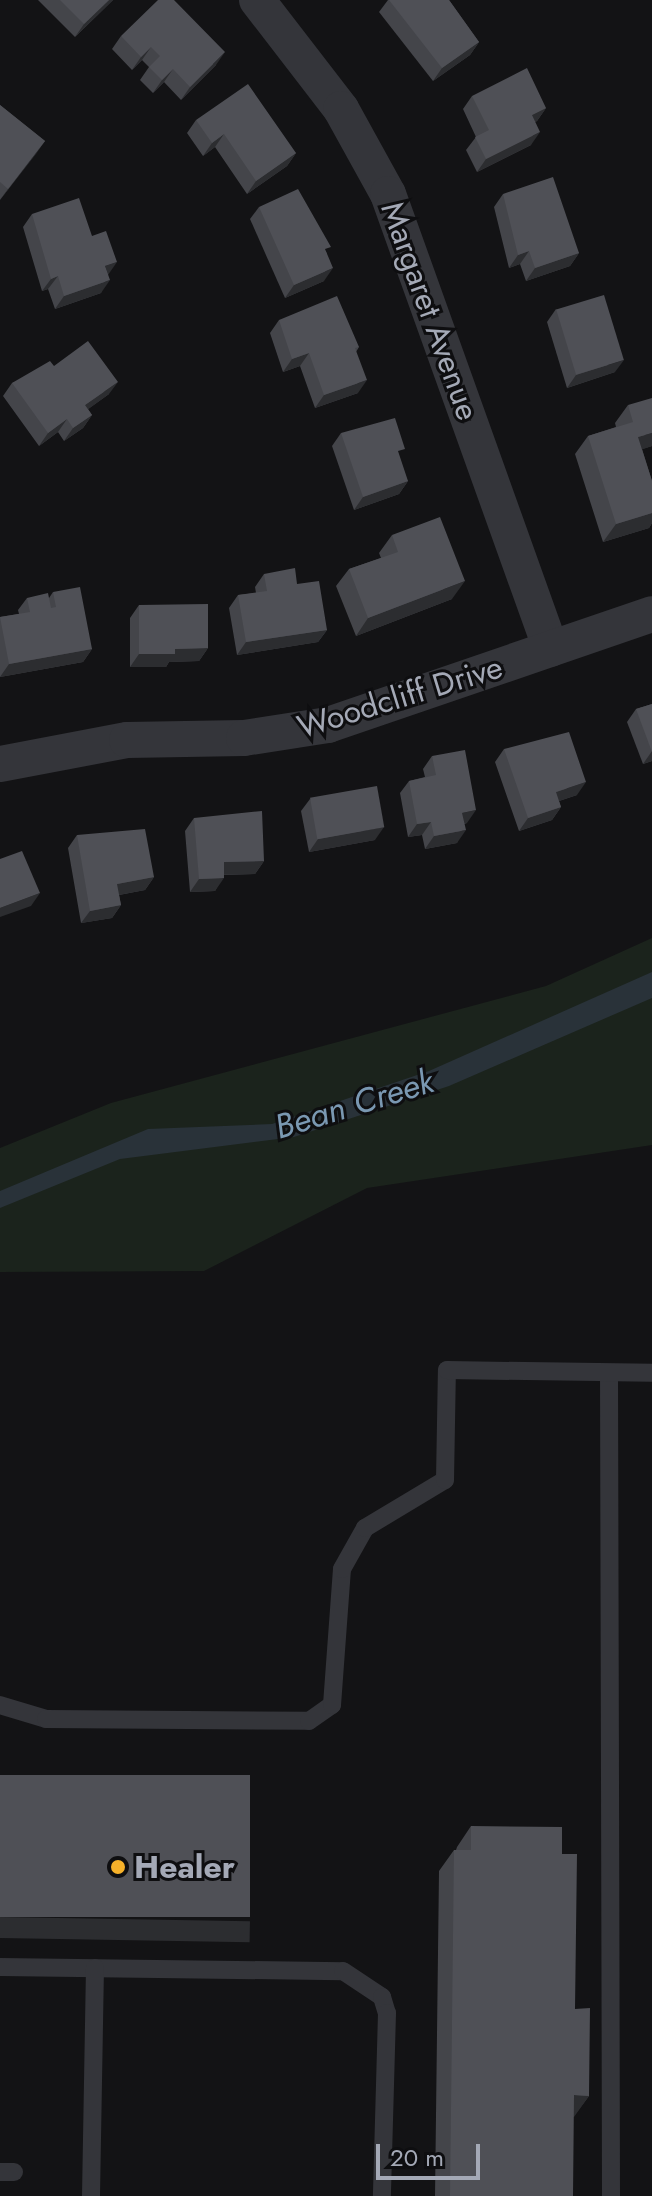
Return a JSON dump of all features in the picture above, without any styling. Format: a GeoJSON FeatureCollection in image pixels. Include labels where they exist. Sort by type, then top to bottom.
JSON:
{"type":"FeatureCollection","features":[{"type":"Feature","properties":{"kind":"street","name":"Margaret Avenue"},"geometry":{"type":"LineString","coordinates":[[257,0],[341,109],[388,194],[551,649]]}},
{"type":"Feature","properties":{"kind":"street","name":"Woodcliff Drive"},"geometry":{"type":"LineString","coordinates":[[0,764],[127,740],[295,732],[386,708],[652,614]]}},
{"type":"Feature","properties":{"kind":"lane"},"geometry":{"type":"LineString","coordinates":[[0,1705],[46,1719],[309,1721],[332,1705],[342,1569],[365,1528],[445,1480],[447,1370],[652,1373]]}},
{"type":"Feature","properties":{"kind":"lane"},"geometry":{"type":"LineString","coordinates":[[609,1373],[611,2196]]}},
{"type":"Feature","properties":{"kind":"lane"},"geometry":{"type":"LineString","coordinates":[[0,1967],[343,1971],[382,1997],[387,2013],[382,2196]]}},
{"type":"Feature","properties":{"kind":"lane"},"geometry":{"type":"LineString","coordinates":[[91,2196],[95,1968]]}},
{"type":"Feature","properties":{"kind":"shaded area"},"geometry":{"type":"Polygon","coordinates":[[[652,938],[652,1145],[367,1188],[204,1271],[0,1272],[0,1148],[111,1103],[546,986],[652,938]]]}},
{"type":"Feature","properties":{"kind":"water","name":"Bean Creek"},"geometry":{"type":"Polygon","coordinates":[[[652,972],[652,998],[449,1086],[294,1137],[120,1159],[0,1208],[0,1191],[148,1129],[272,1124],[429,1071],[652,972]]]}},
{"type":"Feature","properties":{"kind":"building"},"geometry":{"type":"Polygon","coordinates":[[[60,0],[109,0],[84,24],[60,0]]]}},
{"type":"Feature","properties":{"kind":"building"},"geometry":{"type":"Polygon","coordinates":[[[158,0],[174,0],[225,52],[190,87],[173,69],[162,80],[149,67],[160,56],[151,47],[141,57],[121,36],[158,0]]]}},
{"type":"Feature","properties":{"kind":"building"},"geometry":{"type":"Polygon","coordinates":[[[389,0],[449,0],[479,42],[442,68],[389,0]]]}},
{"type":"Feature","properties":{"kind":"building"},"geometry":{"type":"Polygon","coordinates":[[[527,68],[546,108],[532,115],[540,132],[486,159],[475,137],[489,130],[472,96],[527,68]]]}},
{"type":"Feature","properties":{"kind":"building"},"geometry":{"type":"Polygon","coordinates":[[[248,84],[296,153],[256,181],[224,134],[212,143],[196,120],[248,84]]]}},
{"type":"Feature","properties":{"kind":"building"},"geometry":{"type":"Polygon","coordinates":[[[0,105],[45,141],[8,189],[0,182],[0,105]]]}},
{"type":"Feature","properties":{"kind":"building"},"geometry":{"type":"Polygon","coordinates":[[[553,177],[579,253],[535,268],[529,251],[518,255],[503,194],[553,177]]]}},
{"type":"Feature","properties":{"kind":"building"},"geometry":{"type":"Polygon","coordinates":[[[298,189],[331,247],[325,249],[333,268],[294,285],[259,207],[298,189]]]}},
{"type":"Feature","properties":{"kind":"building"},"geometry":{"type":"Polygon","coordinates":[[[79,198],[92,236],[106,231],[117,262],[105,266],[110,280],[64,296],[58,276],[51,279],[32,214],[79,198]]]}},
{"type":"Feature","properties":{"kind":"building"},"geometry":{"type":"Polygon","coordinates":[[[604,295],[624,360],[576,375],[556,310],[604,295]]]}},
{"type":"Feature","properties":{"kind":"building"},"geometry":{"type":"Polygon","coordinates":[[[337,296],[359,347],[355,348],[367,380],[324,395],[309,353],[292,359],[279,320],[337,296]]]}},
{"type":"Feature","properties":{"kind":"building"},"geometry":{"type":"Polygon","coordinates":[[[88,341],[118,382],[85,405],[92,415],[73,428],[67,419],[48,433],[12,383],[50,361],[54,366],[88,341]]]}},
{"type":"Feature","properties":{"kind":"building"},"geometry":{"type":"Polygon","coordinates":[[[652,398],[652,433],[638,437],[652,481],[652,513],[616,524],[588,436],[633,422],[628,405],[652,398]]]}},
{"type":"Feature","properties":{"kind":"building"},"geometry":{"type":"Polygon","coordinates":[[[395,418],[405,449],[398,451],[408,481],[363,497],[341,433],[395,418]]]}},
{"type":"Feature","properties":{"kind":"building"},"geometry":{"type":"Polygon","coordinates":[[[440,517],[465,581],[368,618],[349,569],[398,552],[392,535],[440,517]]]}},
{"type":"Feature","properties":{"kind":"building"},"geometry":{"type":"Polygon","coordinates":[[[295,568],[297,584],[319,581],[327,630],[246,642],[238,595],[267,591],[264,574],[295,568]]]}},
{"type":"Feature","properties":{"kind":"building"},"geometry":{"type":"Polygon","coordinates":[[[80,587],[92,649],[9,664],[0,617],[30,612],[27,598],[48,593],[51,608],[56,607],[53,592],[80,587]]]}},
{"type":"Feature","properties":{"kind":"building"},"geometry":{"type":"Polygon","coordinates":[[[208,604],[208,648],[175,649],[175,654],[139,654],[139,605],[208,604]]]}},
{"type":"Feature","properties":{"kind":"building"},"geometry":{"type":"Polygon","coordinates":[[[652,704],[652,752],[636,709],[652,704]]]}},
{"type":"Feature","properties":{"kind":"building"},"geometry":{"type":"Polygon","coordinates":[[[569,732],[586,782],[556,792],[561,807],[528,818],[504,749],[569,732]]]}},
{"type":"Feature","properties":{"kind":"building"},"geometry":{"type":"Polygon","coordinates":[[[465,750],[476,810],[462,813],[466,830],[434,836],[431,822],[417,824],[409,781],[436,775],[432,756],[465,750]]]}},
{"type":"Feature","properties":{"kind":"building"},"geometry":{"type":"Polygon","coordinates":[[[377,786],[384,827],[317,839],[310,798],[377,786]]]}},
{"type":"Feature","properties":{"kind":"building"},"geometry":{"type":"Polygon","coordinates":[[[262,811],[264,861],[224,862],[224,878],[199,879],[194,818],[262,811]]]}},
{"type":"Feature","properties":{"kind":"building"},"geometry":{"type":"Polygon","coordinates":[[[145,829],[154,877],[117,884],[121,905],[90,911],[77,835],[145,829]]]}},
{"type":"Feature","properties":{"kind":"building"},"geometry":{"type":"Polygon","coordinates":[[[22,851],[40,893],[0,908],[0,859],[22,851]]]}},
{"type":"Feature","properties":{"kind":"building","name":"Healer"},"geometry":{"type":"Polygon","coordinates":[[[0,1775],[250,1775],[250,1917],[0,1917],[0,1775]]]}},
{"type":"Feature","properties":{"kind":"building"},"geometry":{"type":"Polygon","coordinates":[[[471,1826],[562,1827],[562,1854],[577,1854],[575,2009],[590,2008],[589,2096],[574,2095],[573,2196],[450,2196],[454,1850],[471,1850],[471,1826]]]}},
{"type":"Feature","properties":{"kind":"place","name":"Healer"},"geometry":{"type":"Point","coordinates":[118,1867]}}]}
